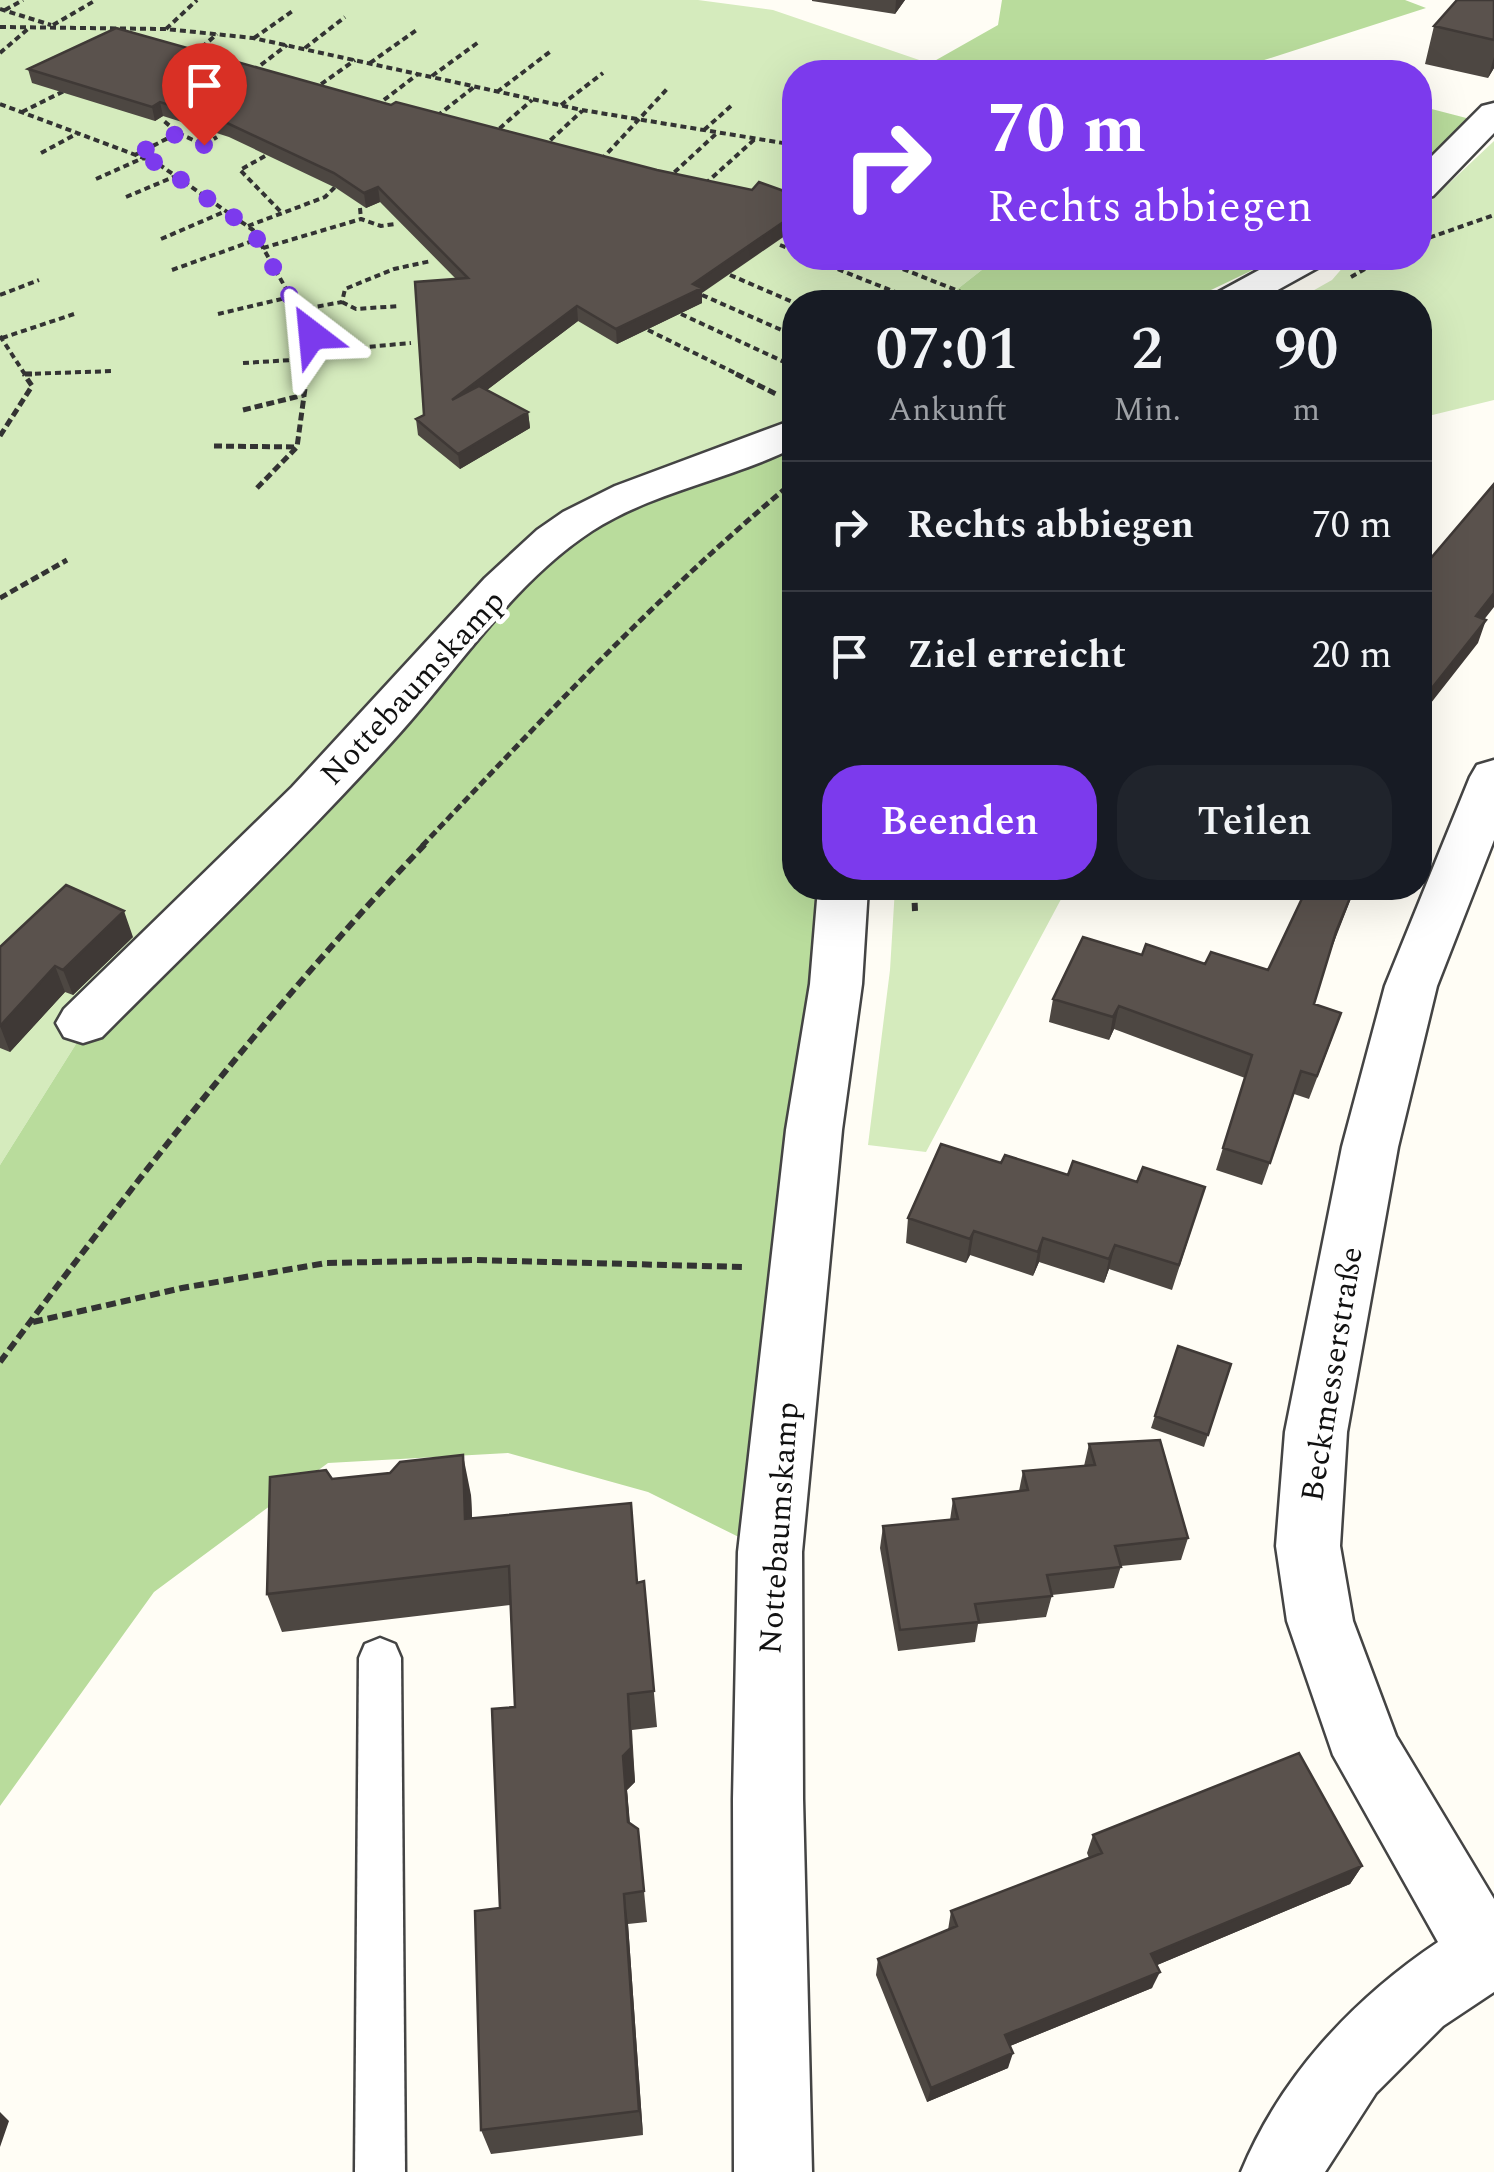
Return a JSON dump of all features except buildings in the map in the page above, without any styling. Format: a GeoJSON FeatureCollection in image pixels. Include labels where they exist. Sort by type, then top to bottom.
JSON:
{"type":"FeatureCollection","features":[{"type":"Feature","properties":{"kind":"street"},"geometry":{"type":"LineString","coordinates":[[1432,176],[1494,112]]}},
{"type":"Feature","properties":{"kind":"street"},"geometry":{"type":"LineString","coordinates":[[1251,290],[1286,270]]}},
{"type":"Feature","properties":{"kind":"street","name":"Nottebaumskamp"},"geometry":{"type":"LineString","coordinates":[[83,1023],[342,764],[534,556],[578,521],[630,496],[770,445],[782,422]]}},
{"type":"Feature","properties":{"kind":"street","name":"Beckmesserstraße"},"geometry":{"type":"LineString","coordinates":[[1490,1950],[1368,1755],[1320,1620],[1308,1546],[1316,1432],[1370,1147],[1411,986],[1492,784]]}},
{"type":"Feature","properties":{"kind":"street","name":"Nottebaumskamp"},"geometry":{"type":"LineString","coordinates":[[772,2172],[770,1552],[814,1130],[836,984],[843,900]]}},
{"type":"Feature","properties":{"kind":"street"},"geometry":{"type":"LineString","coordinates":[[1280,2172],[1349,2066],[1416,2000],[1490,1950]]}},
{"type":"Feature","properties":{"kind":"lane"},"geometry":{"type":"LineString","coordinates":[[380,1658],[380,2172]]}},
{"type":"Feature","properties":{"kind":"path"},"geometry":{"type":"LineString","coordinates":[[2,10],[23,0]]}},
{"type":"Feature","properties":{"kind":"path"},"geometry":{"type":"LineString","coordinates":[[53,26],[96,0]]}},
{"type":"Feature","properties":{"kind":"path"},"geometry":{"type":"LineString","coordinates":[[166,29],[197,0]]}},
{"type":"Feature","properties":{"kind":"path"},"geometry":{"type":"LineString","coordinates":[[2,10],[61,28]]}},
{"type":"Feature","properties":{"kind":"path"},"geometry":{"type":"LineString","coordinates":[[253,38],[294,10]]}},
{"type":"Feature","properties":{"kind":"path"},"geometry":{"type":"LineString","coordinates":[[305,48],[345,17]]}},
{"type":"Feature","properties":{"kind":"path"},"geometry":{"type":"LineString","coordinates":[[0,27],[124,27],[253,38],[560,106],[782,143]]}},
{"type":"Feature","properties":{"kind":"path"},"geometry":{"type":"LineString","coordinates":[[114,37],[124,27]]}},
{"type":"Feature","properties":{"kind":"path"},"geometry":{"type":"LineString","coordinates":[[0,53],[30,28]]}},
{"type":"Feature","properties":{"kind":"path"},"geometry":{"type":"LineString","coordinates":[[370,63],[418,29]]}},
{"type":"Feature","properties":{"kind":"path"},"geometry":{"type":"LineString","coordinates":[[194,54],[217,34]]}},
{"type":"Feature","properties":{"kind":"path"},"geometry":{"type":"LineString","coordinates":[[432,77],[480,42]]}},
{"type":"Feature","properties":{"kind":"path"},"geometry":{"type":"LineString","coordinates":[[248,75],[287,45]]}},
{"type":"Feature","properties":{"kind":"path"},"geometry":{"type":"LineString","coordinates":[[496,92],[551,51]]}},
{"type":"Feature","properties":{"kind":"path"},"geometry":{"type":"LineString","coordinates":[[308,94],[355,60]]}},
{"type":"Feature","properties":{"kind":"path"},"geometry":{"type":"LineString","coordinates":[[560,106],[603,73]]}},
{"type":"Feature","properties":{"kind":"path"},"geometry":{"type":"LineString","coordinates":[[364,116],[419,74]]}},
{"type":"Feature","properties":{"kind":"path"},"geometry":{"type":"LineString","coordinates":[[428,123],[474,87]]}},
{"type":"Feature","properties":{"kind":"path"},"geometry":{"type":"LineString","coordinates":[[597,164],[668,88]]}},
{"type":"Feature","properties":{"kind":"path"},"geometry":{"type":"LineString","coordinates":[[22,112],[64,91]]}},
{"type":"Feature","properties":{"kind":"path"},"geometry":{"type":"LineString","coordinates":[[488,139],[532,100]]}},
{"type":"Feature","properties":{"kind":"path"},"geometry":{"type":"LineString","coordinates":[[0,104],[143,158],[248,226],[258,240],[312,335],[296,447],[257,488]]}},
{"type":"Feature","properties":{"kind":"path"},"geometry":{"type":"LineString","coordinates":[[704,130],[732,106]]}},
{"type":"Feature","properties":{"kind":"path"},"geometry":{"type":"LineString","coordinates":[[0,115],[12,108]]}},
{"type":"Feature","properties":{"kind":"path"},"geometry":{"type":"LineString","coordinates":[[542,148],[582,110]]}},
{"type":"Feature","properties":{"kind":"path"},"geometry":{"type":"LineString","coordinates":[[164,121],[178,133],[204,145],[216,137]]}},
{"type":"Feature","properties":{"kind":"path"},"geometry":{"type":"LineString","coordinates":[[666,180],[718,132]]}},
{"type":"Feature","properties":{"kind":"path"},"geometry":{"type":"LineString","coordinates":[[135,155],[178,133]]}},
{"type":"Feature","properties":{"kind":"path"},"geometry":{"type":"LineString","coordinates":[[42,153],[78,134]]}},
{"type":"Feature","properties":{"kind":"path"},"geometry":{"type":"LineString","coordinates":[[702,186],[755,138]]}},
{"type":"Feature","properties":{"kind":"path"},"geometry":{"type":"LineString","coordinates":[[265,156],[240,170],[282,213]]}},
{"type":"Feature","properties":{"kind":"path"},"geometry":{"type":"LineString","coordinates":[[96,179],[143,158]]}},
{"type":"Feature","properties":{"kind":"path"},"geometry":{"type":"LineString","coordinates":[[126,198],[176,176]]}},
{"type":"Feature","properties":{"kind":"path"},"geometry":{"type":"LineString","coordinates":[[248,226],[326,196],[339,183]]}},
{"type":"Feature","properties":{"kind":"path"},"geometry":{"type":"LineString","coordinates":[[360,208],[360,219]]}},
{"type":"Feature","properties":{"kind":"path"},"geometry":{"type":"LineString","coordinates":[[162,238],[226,211]]}},
{"type":"Feature","properties":{"kind":"path"},"geometry":{"type":"LineString","coordinates":[[1432,236],[1494,215]]}},
{"type":"Feature","properties":{"kind":"path"},"geometry":{"type":"LineString","coordinates":[[263,248],[360,219],[381,226],[394,224]]}},
{"type":"Feature","properties":{"kind":"path"},"geometry":{"type":"LineString","coordinates":[[172,270],[258,240]]}},
{"type":"Feature","properties":{"kind":"path"},"geometry":{"type":"LineString","coordinates":[[342,302],[346,289],[361,280],[431,261]]}},
{"type":"Feature","properties":{"kind":"path"},"geometry":{"type":"LineString","coordinates":[[840,270],[890,290]]}},
{"type":"Feature","properties":{"kind":"path"},"geometry":{"type":"LineString","coordinates":[[906,270],[957,290]]}},
{"type":"Feature","properties":{"kind":"path"},"geometry":{"type":"LineString","coordinates":[[730,274],[782,297]]}},
{"type":"Feature","properties":{"kind":"path"},"geometry":{"type":"LineString","coordinates":[[0,295],[39,280]]}},
{"type":"Feature","properties":{"kind":"path"},"geometry":{"type":"LineString","coordinates":[[702,294],[782,330]]}},
{"type":"Feature","properties":{"kind":"path"},"geometry":{"type":"LineString","coordinates":[[218,314],[290,296]]}},
{"type":"Feature","properties":{"kind":"path"},"geometry":{"type":"LineString","coordinates":[[298,310],[342,302],[356,310],[400,306]]}},
{"type":"Feature","properties":{"kind":"path"},"geometry":{"type":"LineString","coordinates":[[0,436],[32,386],[2,339],[74,314]]}},
{"type":"Feature","properties":{"kind":"path"},"geometry":{"type":"LineString","coordinates":[[681,314],[782,361]]}},
{"type":"Feature","properties":{"kind":"path"},"geometry":{"type":"LineString","coordinates":[[648,330],[782,410]]}},
{"type":"Feature","properties":{"kind":"path"},"geometry":{"type":"LineString","coordinates":[[242,363],[411,343]]}},
{"type":"Feature","properties":{"kind":"path"},"geometry":{"type":"LineString","coordinates":[[25,374],[114,371]]}},
{"type":"Feature","properties":{"kind":"path"},"geometry":{"type":"LineString","coordinates":[[243,410],[304,395]]}},
{"type":"Feature","properties":{"kind":"path"},"geometry":{"type":"LineString","coordinates":[[214,446],[296,447]]}},
{"type":"Feature","properties":{"kind":"path"},"geometry":{"type":"LineString","coordinates":[[0,1362],[34,1322],[149,1163],[326,948],[610,649],[732,533],[782,492]]}},
{"type":"Feature","properties":{"kind":"path"},"geometry":{"type":"LineString","coordinates":[[0,598],[66,560]]}},
{"type":"Feature","properties":{"kind":"path"},"geometry":{"type":"LineString","coordinates":[[914,900],[914,911]]}},
{"type":"Feature","properties":{"kind":"path"},"geometry":{"type":"LineString","coordinates":[[34,1322],[102,1310],[201,1284],[326,1263],[474,1260],[800,1269]]}},
{"type":"Feature","properties":{"kind":"green space"},"geometry":{"type":"Polygon","coordinates":[[[0,0],[698,0],[773,10],[919,60],[782,60],[782,270],[982,270],[956,290],[782,290],[782,441],[342,765],[76,1044],[0,1165],[0,0]]]}},
{"type":"Feature","properties":{"kind":"green space"},"geometry":{"type":"Polygon","coordinates":[[[1002,0],[1405,0],[1426,8],[1264,60],[936,60],[998,25],[1002,0]]]}},
{"type":"Feature","properties":{"kind":"green space"},"geometry":{"type":"Polygon","coordinates":[[[1432,109],[1474,120],[1432,163],[1432,109]]]}},
{"type":"Feature","properties":{"kind":"green space"},"geometry":{"type":"Polygon","coordinates":[[[1494,141],[1494,400],[1432,415],[1432,290],[1314,290],[1341,270],[1432,270],[1432,197],[1494,141]]]}},
{"type":"Feature","properties":{"kind":"green space"},"geometry":{"type":"Polygon","coordinates":[[[982,270],[1253,270],[1211,290],[956,290],[982,270]]]}},
{"type":"Feature","properties":{"kind":"green space"},"geometry":{"type":"Polygon","coordinates":[[[782,438],[782,900],[832,900],[813,1130],[769,1552],[648,1492],[508,1453],[328,1463],[154,1592],[0,1806],[0,1165],[76,1044],[582,523],[782,438]]]}},
{"type":"Feature","properties":{"kind":"green space"},"geometry":{"type":"Polygon","coordinates":[[[894,900],[1061,900],[926,1152],[868,1145],[890,970],[894,900]]]}},
{"type":"Feature","properties":{"kind":"route"},"geometry":{"type":"LineString","coordinates":[[204,145],[178,133],[135,155],[157,163],[252,230],[312,335]]}}]}
